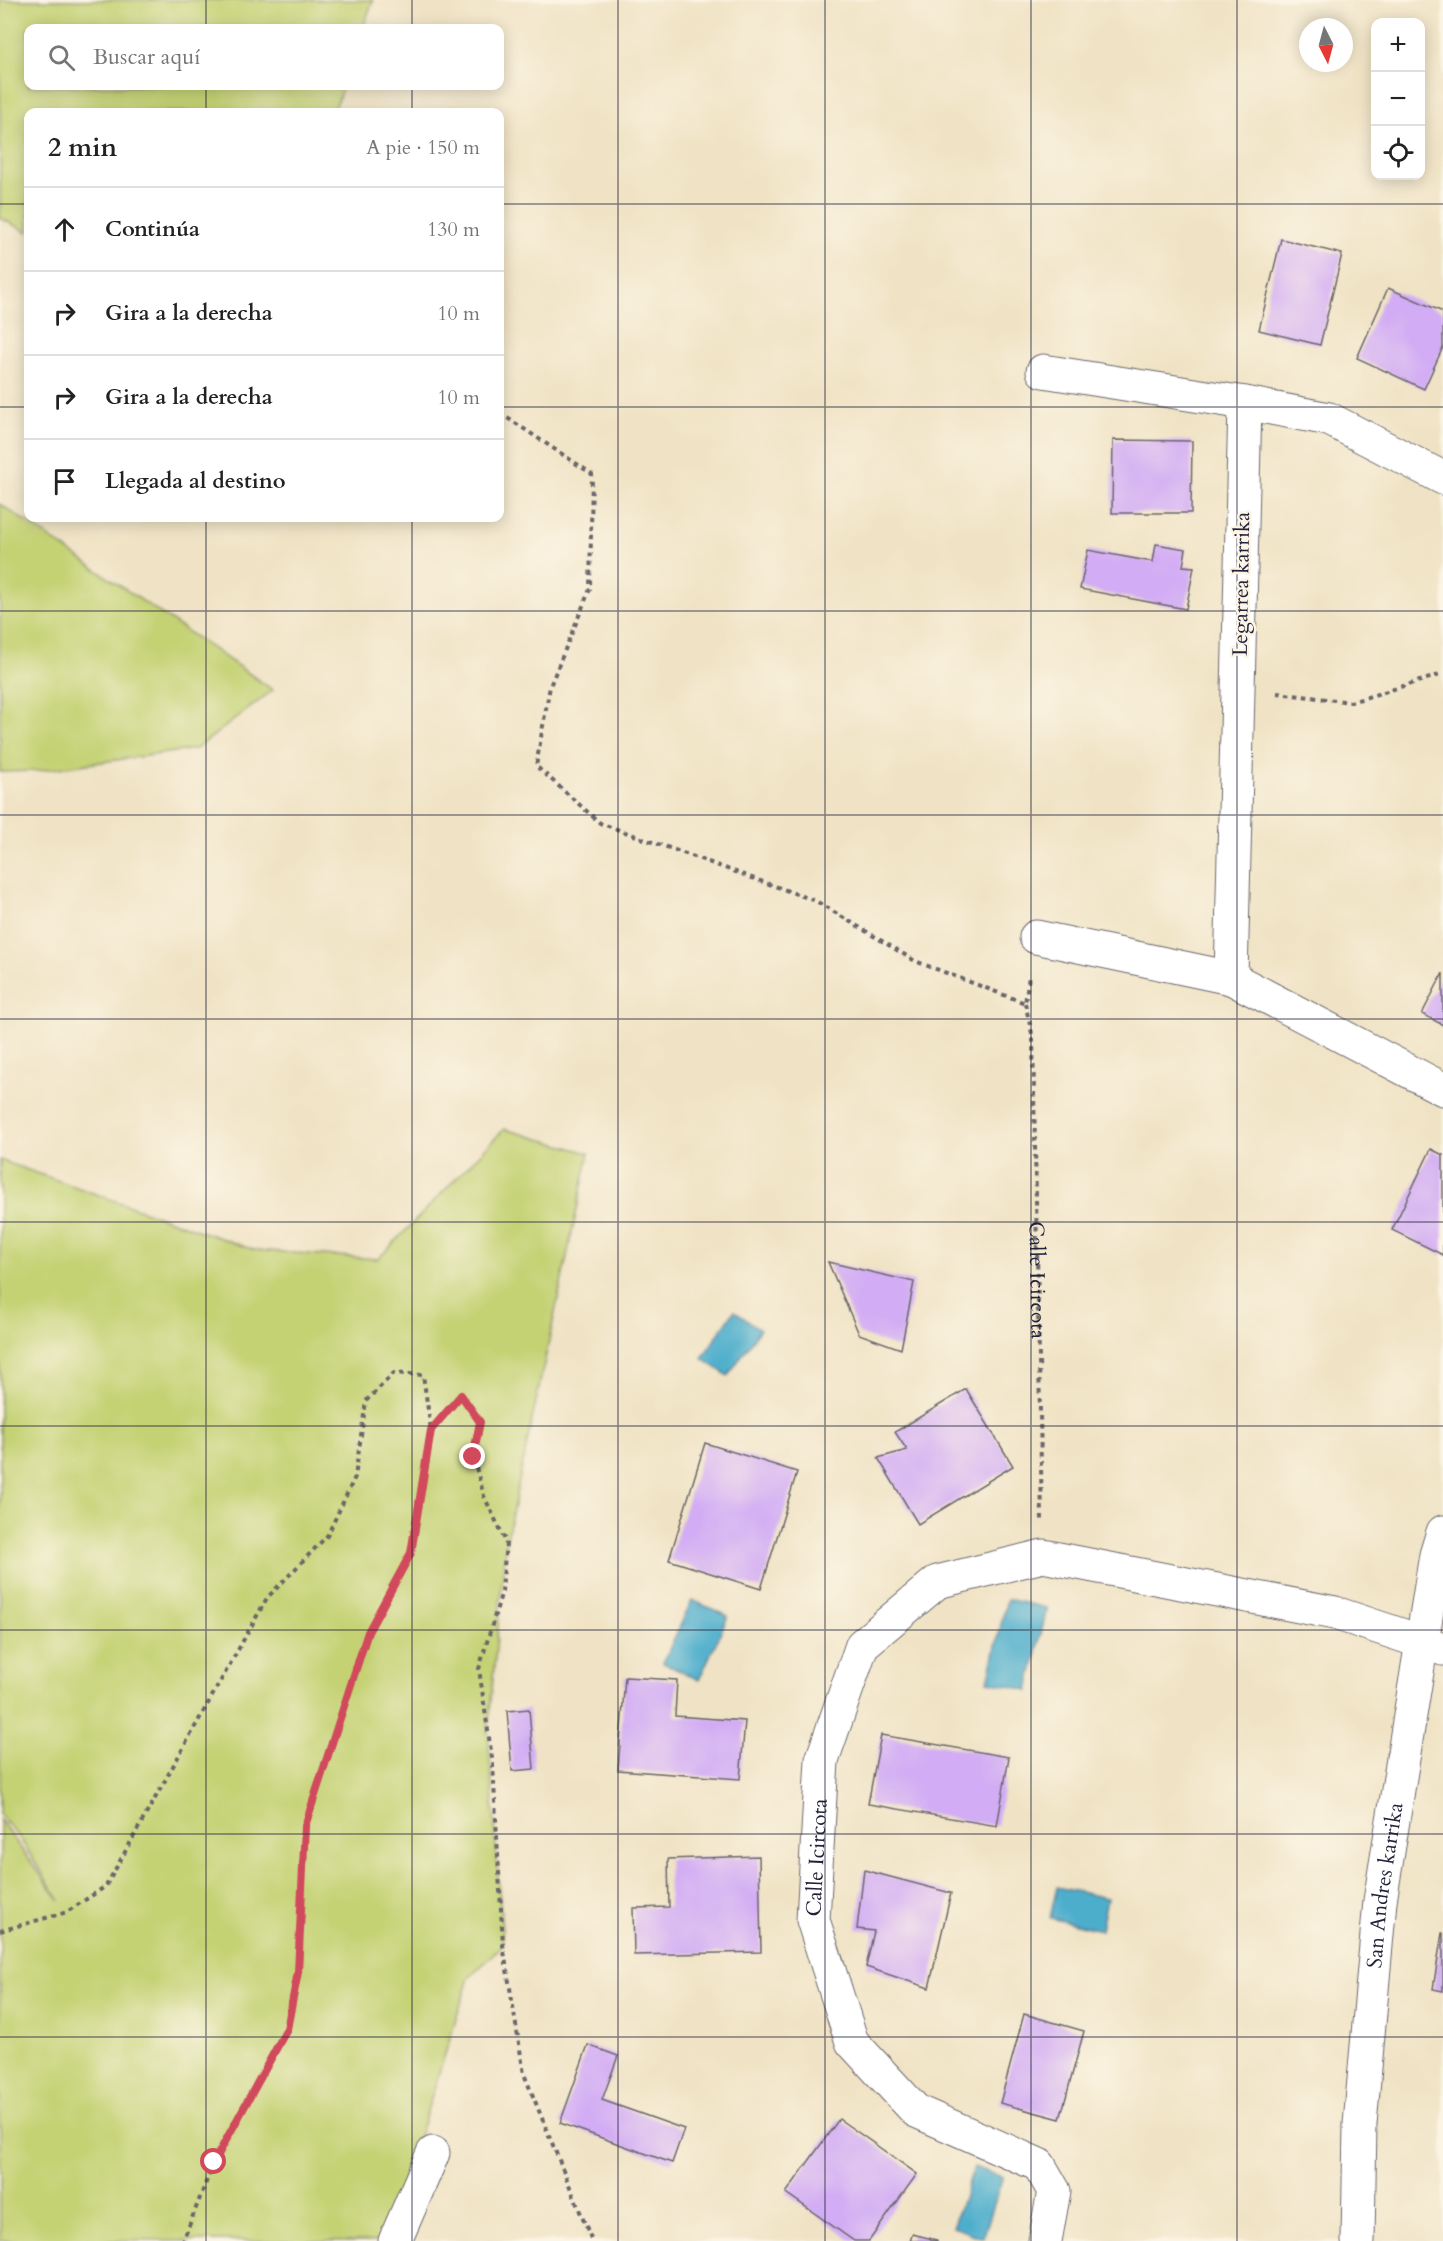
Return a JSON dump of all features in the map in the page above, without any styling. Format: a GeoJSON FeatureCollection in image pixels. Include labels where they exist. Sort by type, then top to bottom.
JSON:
{"type":"FeatureCollection","features":[{"type":"Feature","properties":{"kind":"street"},"geometry":{"type":"LineString","coordinates":[[1043,371],[1245,403],[1329,419],[1443,478]]}},
{"type":"Feature","properties":{"kind":"street","name":"Legarrea karrika"},"geometry":{"type":"LineString","coordinates":[[1231,978],[1245,403]]}},
{"type":"Feature","properties":{"kind":"street"},"geometry":{"type":"LineString","coordinates":[[1036,937],[1231,978],[1443,1089]]}},
{"type":"Feature","properties":{"kind":"street","name":"San Andres karrika"},"geometry":{"type":"LineString","coordinates":[[1358,2241],[1360,2124],[1380,1900],[1432,1646],[1436,1555],[1443,1532]]}},
{"type":"Feature","properties":{"kind":"street","name":"Calle Icircota"},"geometry":{"type":"LineString","coordinates":[[1045,2241],[1054,2191],[1039,2165],[916,2111],[852,2042],[813,1920],[822,1760],[862,1646],[937,1582],[1043,1556],[1335,1613],[1432,1646]]}},
{"type":"Feature","properties":{"kind":"street"},"geometry":{"type":"LineString","coordinates":[[395,2241],[434,2153]]}},
{"type":"Feature","properties":{"kind":"path"},"geometry":{"type":"LineString","coordinates":[[504,416],[591,474],[590,589],[550,686],[536,766],[600,823],[816,901],[915,961],[1025,1003],[1036,937]]}},
{"type":"Feature","properties":{"kind":"path"},"geometry":{"type":"LineString","coordinates":[[1238,689],[1351,702],[1443,674]]}},
{"type":"Feature","properties":{"kind":"path","name":"Calle Icircota"},"geometry":{"type":"LineString","coordinates":[[1025,1003],[1033,1038],[1043,1556]]}},
{"type":"Feature","properties":{"kind":"path"},"geometry":{"type":"LineString","coordinates":[[0,1931],[68,1912],[106,1886],[267,1598],[327,1536],[355,1477],[366,1401],[394,1373],[423,1375],[431,1430],[411,1553],[368,1632],[305,1826],[298,1972],[287,2029],[214,2162],[183,2241]]}},
{"type":"Feature","properties":{"kind":"path"},"geometry":{"type":"LineString","coordinates":[[431,1430],[461,1395],[480,1422],[473,1457],[484,1496],[506,1542],[502,1591],[478,1670],[493,1765],[503,1945],[524,2074],[592,2241]]}},
{"type":"Feature","properties":{"kind":"green space"},"geometry":{"type":"Polygon","coordinates":[[[0,0],[373,0],[364,24],[24,24],[24,90],[342,90],[335,108],[24,108],[24,230],[0,218],[0,0]]]}},
{"type":"Feature","properties":{"kind":"green space"},"geometry":{"type":"Polygon","coordinates":[[[0,504],[273,690],[196,749],[36,771],[0,772],[0,504]]]}},
{"type":"Feature","properties":{"kind":"green space"},"geometry":{"type":"Polygon","coordinates":[[[504,1129],[589,1153],[506,1542],[488,1731],[503,1945],[469,1978],[386,2241],[0,2241],[0,1820],[60,1901],[19,1837],[0,1815],[0,1160],[254,1250],[378,1259],[504,1129]]]}},
{"type":"Feature","properties":{"kind":"water"},"geometry":{"type":"Polygon","coordinates":[[[734,1311],[760,1329],[728,1376],[702,1358],[734,1311]]]}},
{"type":"Feature","properties":{"kind":"water"},"geometry":{"type":"Polygon","coordinates":[[[1007,1599],[1047,1608],[1028,1690],[988,1681],[1007,1599]]]}},
{"type":"Feature","properties":{"kind":"water"},"geometry":{"type":"Polygon","coordinates":[[[692,1600],[728,1616],[699,1680],[663,1663],[692,1600]]]}},
{"type":"Feature","properties":{"kind":"water"},"geometry":{"type":"Polygon","coordinates":[[[1057,1887],[1107,1898],[1101,1930],[1050,1918],[1057,1887]]]}},
{"type":"Feature","properties":{"kind":"water"},"geometry":{"type":"Polygon","coordinates":[[[974,2167],[1003,2177],[983,2238],[953,2227],[974,2167]]]}},
{"type":"Feature","properties":{"kind":"building"},"geometry":{"type":"Polygon","coordinates":[[[1281,239],[1342,254],[1320,345],[1259,330],[1281,239]]]}},
{"type":"Feature","properties":{"kind":"building"},"geometry":{"type":"Polygon","coordinates":[[[1388,288],[1443,312],[1443,347],[1424,389],[1357,358],[1388,288]]]}},
{"type":"Feature","properties":{"kind":"building"},"geometry":{"type":"Polygon","coordinates":[[[1113,440],[1192,441],[1191,513],[1112,513],[1113,440]]]}},
{"type":"Feature","properties":{"kind":"building"},"geometry":{"type":"Polygon","coordinates":[[[1156,544],[1186,549],[1183,566],[1194,567],[1186,609],[1080,589],[1088,550],[1153,562],[1156,544]]]}},
{"type":"Feature","properties":{"kind":"building"},"geometry":{"type":"Polygon","coordinates":[[[1443,973],[1443,1025],[1422,1014],[1443,973]]]}},
{"type":"Feature","properties":{"kind":"building"},"geometry":{"type":"Polygon","coordinates":[[[1431,1149],[1443,1155],[1443,1255],[1392,1230],[1431,1149]]]}},
{"type":"Feature","properties":{"kind":"building"},"geometry":{"type":"Polygon","coordinates":[[[828,1262],[914,1282],[901,1349],[859,1334],[828,1262]]]}},
{"type":"Feature","properties":{"kind":"building"},"geometry":{"type":"Polygon","coordinates":[[[966,1389],[1013,1466],[918,1524],[878,1458],[907,1450],[895,1432],[966,1389]]]}},
{"type":"Feature","properties":{"kind":"building"},"geometry":{"type":"Polygon","coordinates":[[[705,1443],[797,1472],[761,1589],[669,1560],[705,1443]]]}},
{"type":"Feature","properties":{"kind":"building"},"geometry":{"type":"Polygon","coordinates":[[[625,1677],[677,1680],[675,1716],[745,1721],[740,1779],[618,1770],[625,1677]]]}},
{"type":"Feature","properties":{"kind":"building"},"geometry":{"type":"Polygon","coordinates":[[[529,1709],[534,1769],[512,1771],[507,1711],[529,1709]]]}},
{"type":"Feature","properties":{"kind":"building"},"geometry":{"type":"Polygon","coordinates":[[[881,1735],[1009,1757],[997,1826],[868,1804],[881,1735]]]}},
{"type":"Feature","properties":{"kind":"building"},"geometry":{"type":"Polygon","coordinates":[[[759,1856],[761,1952],[634,1955],[633,1908],[669,1907],[668,1859],[759,1856]]]}},
{"type":"Feature","properties":{"kind":"building"},"geometry":{"type":"Polygon","coordinates":[[[864,1870],[951,1893],[929,1988],[866,1967],[874,1931],[857,1929],[864,1870]]]}},
{"type":"Feature","properties":{"kind":"building"},"geometry":{"type":"Polygon","coordinates":[[[1443,1933],[1443,1991],[1433,1989],[1443,1933]]]}},
{"type":"Feature","properties":{"kind":"building"},"geometry":{"type":"Polygon","coordinates":[[[1024,2014],[1084,2031],[1060,2119],[1000,2103],[1024,2014]]]}},
{"type":"Feature","properties":{"kind":"building"},"geometry":{"type":"Polygon","coordinates":[[[588,2045],[618,2056],[602,2100],[684,2129],[672,2163],[560,2123],[588,2045]]]}},
{"type":"Feature","properties":{"kind":"building"},"geometry":{"type":"Polygon","coordinates":[[[839,2119],[917,2174],[869,2241],[854,2241],[786,2193],[839,2119]]]}},
{"type":"Feature","properties":{"kind":"building"},"geometry":{"type":"Polygon","coordinates":[[[912,2234],[937,2240],[937,2241],[910,2241],[912,2234]]]}},
{"type":"Feature","properties":{"kind":"route"},"geometry":{"type":"LineString","coordinates":[[214,2162],[287,2029],[298,1972],[305,1826],[368,1632],[411,1553],[431,1430],[461,1395],[480,1422],[473,1457]]}}]}
